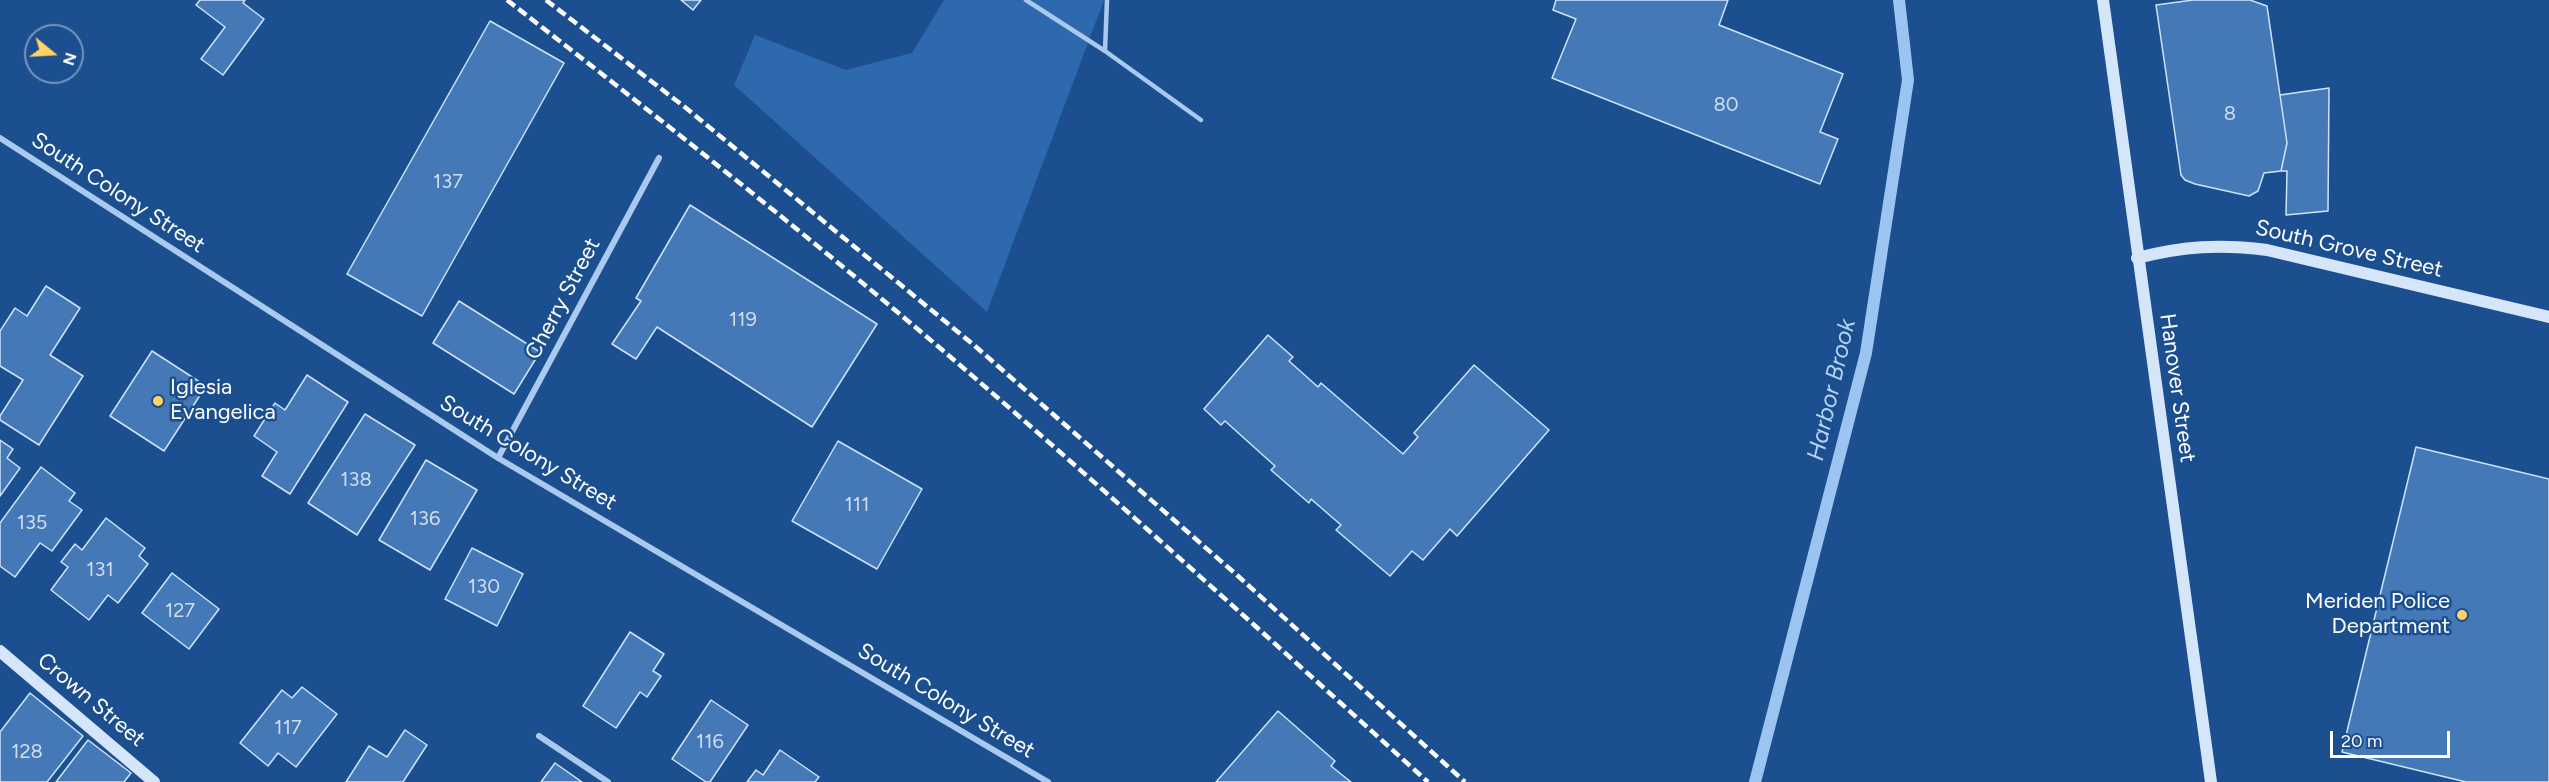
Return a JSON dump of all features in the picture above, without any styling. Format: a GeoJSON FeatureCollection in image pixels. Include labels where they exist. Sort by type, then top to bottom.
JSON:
{"type":"FeatureCollection","features":[{"type":"Feature","properties":{"kind":"main road","name":"Hanover Street"},"geometry":{"type":"LineString","coordinates":[[2103,0],[2211,782]]}},
{"type":"Feature","properties":{"kind":"main road","name":"South Grove Street"},"geometry":{"type":"LineString","coordinates":[[2138,258],[2174,248],[2201,246],[2236,246],[2268,250],[2549,317]]}},
{"type":"Feature","properties":{"kind":"main road","name":"Crown Street"},"geometry":{"type":"LineString","coordinates":[[0,651],[154,782]]}},
{"type":"Feature","properties":{"kind":"street","name":"South Colony Street"},"geometry":{"type":"LineString","coordinates":[[0,138],[498,458],[1048,782]]}},
{"type":"Feature","properties":{"kind":"street","name":"Cherry Street"},"geometry":{"type":"LineString","coordinates":[[498,458],[659,158]]}},
{"type":"Feature","properties":{"kind":"street"},"geometry":{"type":"LineString","coordinates":[[539,736],[608,782]]}},
{"type":"Feature","properties":{"kind":"lane"},"geometry":{"type":"LineString","coordinates":[[1026,0],[1105,51],[1202,120]]}},
{"type":"Feature","properties":{"kind":"lane"},"geometry":{"type":"LineString","coordinates":[[1105,51],[1107,0]]}},
{"type":"Feature","properties":{"kind":"shaded area"},"geometry":{"type":"Polygon","coordinates":[[[944,0],[1104,0],[987,312],[734,85],[755,35],[846,70],[912,53],[944,0]]]}},
{"type":"Feature","properties":{"kind":"building"},"geometry":{"type":"Polygon","coordinates":[[[200,0],[245,0],[243,3],[264,19],[223,75],[201,59],[225,27],[196,5],[200,0]]]}},
{"type":"Feature","properties":{"kind":"building"},"geometry":{"type":"Polygon","coordinates":[[[681,0],[701,0],[693,10],[681,0]]]}},
{"type":"Feature","properties":{"kind":"building"},"geometry":{"type":"Polygon","coordinates":[[[1556,0],[1728,0],[1719,25],[1843,74],[1820,132],[1838,139],[1820,184],[1552,78],[1576,19],[1553,10],[1556,0]]]}},
{"type":"Feature","properties":{"kind":"building"},"geometry":{"type":"Polygon","coordinates":[[[2193,0],[2250,0],[2267,6],[2287,143],[2281,171],[2264,173],[2258,191],[2249,196],[2195,184],[2185,180],[2181,175],[2156,5],[2193,0]]]}},
{"type":"Feature","properties":{"kind":"building"},"geometry":{"type":"Polygon","coordinates":[[[490,21],[564,63],[422,316],[347,274],[490,21]]]}},
{"type":"Feature","properties":{"kind":"building"},"geometry":{"type":"Polygon","coordinates":[[[2329,88],[2328,211],[2286,215],[2287,171],[2281,171],[2287,143],[2280,95],[2329,88]]]}},
{"type":"Feature","properties":{"kind":"building"},"geometry":{"type":"Polygon","coordinates":[[[690,205],[877,324],[812,427],[657,327],[636,359],[612,344],[641,301],[636,298],[690,205]]]}},
{"type":"Feature","properties":{"kind":"building"},"geometry":{"type":"Polygon","coordinates":[[[46,286],[80,308],[50,355],[83,376],[39,445],[0,420],[0,416],[23,380],[0,366],[0,331],[15,308],[27,316],[46,286]]]}},
{"type":"Feature","properties":{"kind":"building"},"geometry":{"type":"Polygon","coordinates":[[[459,301],[540,352],[514,394],[433,343],[459,301]]]}},
{"type":"Feature","properties":{"kind":"building"},"geometry":{"type":"Polygon","coordinates":[[[1268,335],[1293,357],[1289,361],[1318,387],[1321,383],[1403,454],[1418,437],[1414,433],[1474,365],[1549,430],[1457,536],[1450,529],[1423,560],[1412,551],[1390,576],[1336,530],[1341,525],[1311,499],[1309,503],[1271,470],[1275,466],[1225,421],[1221,425],[1204,409],[1268,335]]]}},
{"type":"Feature","properties":{"kind":"building","name":"Iglesia Evangelica"},"geometry":{"type":"Polygon","coordinates":[[[152,351],[206,386],[164,451],[110,416],[152,351]]]}},
{"type":"Feature","properties":{"kind":"building"},"geometry":{"type":"Polygon","coordinates":[[[307,375],[348,402],[290,494],[262,476],[277,452],[254,436],[275,403],[285,410],[307,375]]]}},
{"type":"Feature","properties":{"kind":"building"},"geometry":{"type":"Polygon","coordinates":[[[365,414],[415,445],[357,535],[308,503],[365,414]]]}},
{"type":"Feature","properties":{"kind":"building"},"geometry":{"type":"Polygon","coordinates":[[[0,440],[13,449],[7,458],[20,468],[0,496],[0,440]]]}},
{"type":"Feature","properties":{"kind":"building"},"geometry":{"type":"Polygon","coordinates":[[[838,441],[922,489],[877,569],[792,521],[838,441]]]}},
{"type":"Feature","properties":{"kind":"building","name":"Meriden Police Department"},"geometry":{"type":"Polygon","coordinates":[[[2416,447],[2549,479],[2549,782],[2466,782],[2342,752],[2416,447]]]}},
{"type":"Feature","properties":{"kind":"building"},"geometry":{"type":"Polygon","coordinates":[[[426,460],[477,490],[430,570],[379,540],[426,460]]]}},
{"type":"Feature","properties":{"kind":"building"},"geometry":{"type":"Polygon","coordinates":[[[41,467],[75,493],[69,501],[82,510],[52,551],[40,543],[15,577],[0,566],[0,523],[41,467]]]}},
{"type":"Feature","properties":{"kind":"building"},"geometry":{"type":"Polygon","coordinates":[[[106,518],[145,548],[139,556],[148,564],[118,603],[108,595],[89,620],[51,590],[68,567],[61,562],[75,544],[82,550],[106,518]]]}},
{"type":"Feature","properties":{"kind":"building"},"geometry":{"type":"Polygon","coordinates":[[[472,548],[523,574],[497,626],[445,599],[472,548]]]}},
{"type":"Feature","properties":{"kind":"building"},"geometry":{"type":"Polygon","coordinates":[[[172,573],[219,609],[189,649],[142,613],[172,573]]]}},
{"type":"Feature","properties":{"kind":"building"},"geometry":{"type":"Polygon","coordinates":[[[630,632],[664,654],[653,671],[661,676],[647,697],[640,692],[616,728],[583,706],[630,632]]]}},
{"type":"Feature","properties":{"kind":"building"},"geometry":{"type":"Polygon","coordinates":[[[302,687],[337,714],[296,767],[278,753],[268,766],[240,743],[282,690],[292,698],[302,687]]]}},
{"type":"Feature","properties":{"kind":"building"},"geometry":{"type":"Polygon","coordinates":[[[30,693],[83,736],[47,782],[0,782],[0,732],[30,693]]]}},
{"type":"Feature","properties":{"kind":"building"},"geometry":{"type":"Polygon","coordinates":[[[711,700],[748,725],[710,782],[706,782],[672,759],[711,700]]]}},
{"type":"Feature","properties":{"kind":"building"},"geometry":{"type":"Polygon","coordinates":[[[1278,711],[1335,761],[1331,766],[1351,782],[1216,782],[1278,711]]]}},
{"type":"Feature","properties":{"kind":"building"},"geometry":{"type":"Polygon","coordinates":[[[405,730],[427,745],[403,782],[346,782],[369,746],[387,757],[405,730]]]}},
{"type":"Feature","properties":{"kind":"building"},"geometry":{"type":"Polygon","coordinates":[[[88,740],[131,773],[124,782],[56,782],[88,740]]]}},
{"type":"Feature","properties":{"kind":"building"},"geometry":{"type":"Polygon","coordinates":[[[780,750],[819,777],[815,782],[747,782],[756,770],[763,775],[780,750]]]}},
{"type":"Feature","properties":{"kind":"building"},"geometry":{"type":"Polygon","coordinates":[[[555,763],[582,782],[541,782],[555,763]]]}},
{"type":"Feature","properties":{"kind":"waterway","name":"Harbor Brook"},"geometry":{"type":"LineString","coordinates":[[1755,782],[1866,353],[1908,80],[1899,0]]}},
{"type":"Feature","properties":{"kind":"railway"},"geometry":{"type":"LineString","coordinates":[[507,0],[793,226],[961,366],[1137,520],[1428,782]]}},
{"type":"Feature","properties":{"kind":"railway"},"geometry":{"type":"LineString","coordinates":[[546,0],[686,108],[975,346],[1238,576],[1465,782]]}},
{"type":"Feature","properties":{"kind":"place","name":"Iglesia Evangelica"},"geometry":{"type":"Point","coordinates":[158,401]}},
{"type":"Feature","properties":{"kind":"place","name":"Meriden Police Department"},"geometry":{"type":"Point","coordinates":[2462,615]}}]}
